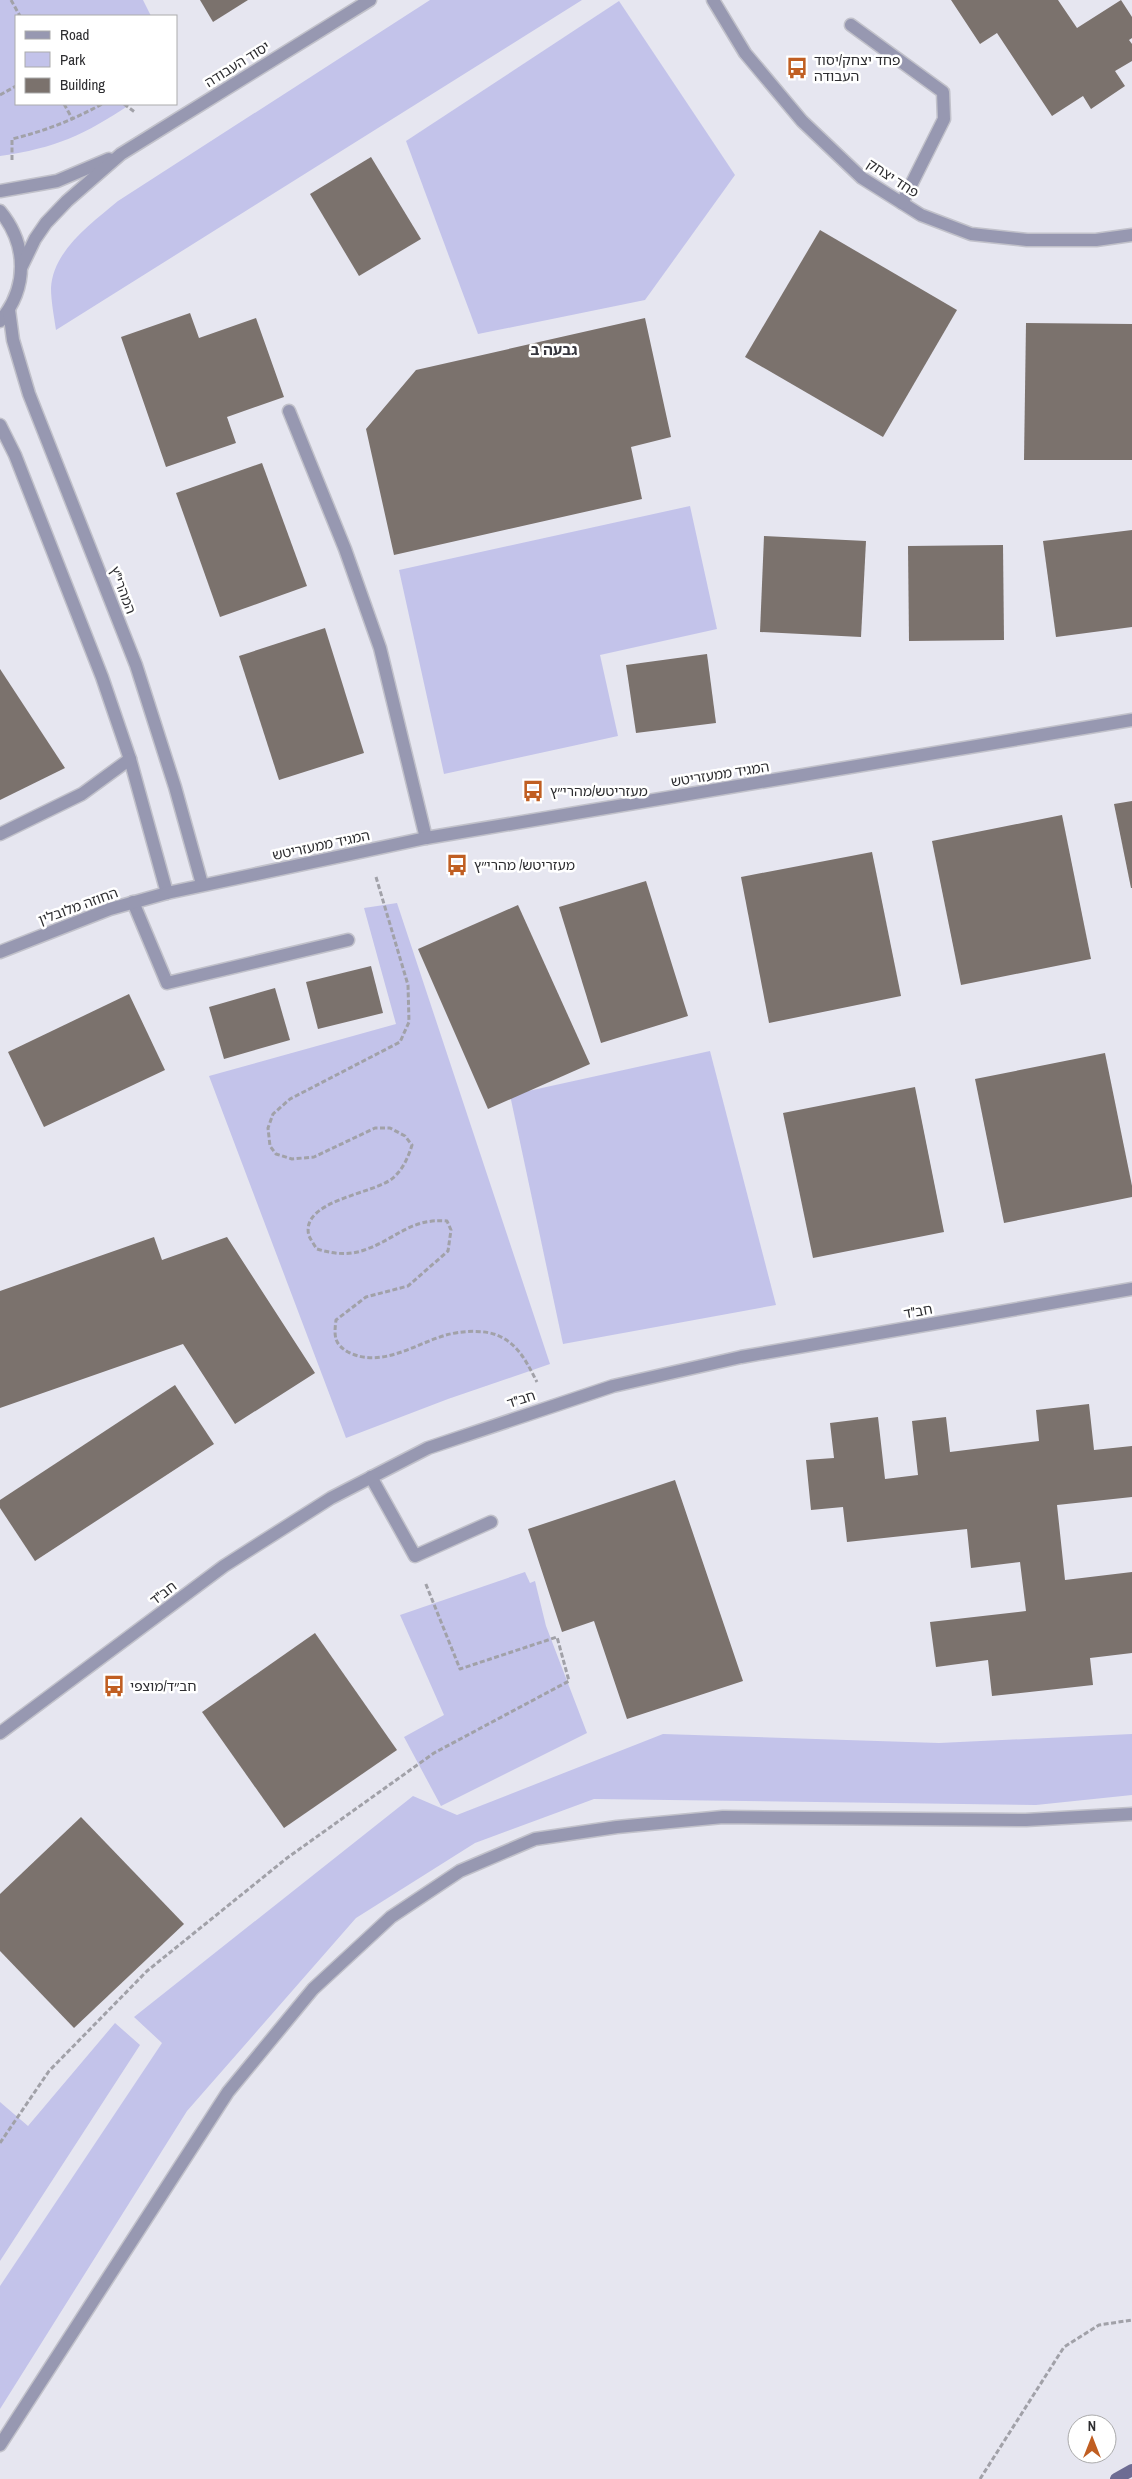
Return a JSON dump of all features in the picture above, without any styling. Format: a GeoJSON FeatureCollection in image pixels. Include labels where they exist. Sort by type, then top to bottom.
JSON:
{"type":"FeatureCollection","features":[{"type":"Feature","properties":{"kind":"street","name":"יסוד העבודה"},"geometry":{"type":"LineString","coordinates":[[5,191],[58,181],[120,154],[370,0]]}},
{"type":"Feature","properties":{"kind":"street","name":"פחד יצחק"},"geometry":{"type":"LineString","coordinates":[[713,0],[746,53],[802,121],[862,178],[921,215],[971,234],[1027,240],[1096,240],[1132,235]]}},
{"type":"Feature","properties":{"kind":"street"},"geometry":{"type":"LineString","coordinates":[[850,25],[943,92],[944,118],[902,203]]}},
{"type":"Feature","properties":{"kind":"street","name":"יסוד העבודה"},"geometry":{"type":"LineString","coordinates":[[22,266],[35,239],[46,223],[67,201],[120,154]]}},
{"type":"Feature","properties":{"kind":"street"},"geometry":{"type":"LineString","coordinates":[[0,211],[12,228],[20,246],[22,266],[21,281],[9,310],[0,321]]}},
{"type":"Feature","properties":{"kind":"street","name":"המהרי\"ץ"},"geometry":{"type":"LineString","coordinates":[[9,310],[13,340],[23,376],[136,665],[175,787],[202,884]]}},
{"type":"Feature","properties":{"kind":"street"},"geometry":{"type":"LineString","coordinates":[[289,411],[345,548],[380,648],[426,838]]}},
{"type":"Feature","properties":{"kind":"street"},"geometry":{"type":"LineString","coordinates":[[0,425],[16,455],[102,677],[130,759],[167,892]]}},
{"type":"Feature","properties":{"kind":"street","name":"המגיד ממעזריטש"},"geometry":{"type":"LineString","coordinates":[[167,892],[426,838],[1132,720]]}},
{"type":"Feature","properties":{"kind":"street"},"geometry":{"type":"LineString","coordinates":[[0,834],[82,794],[130,759]]}},
{"type":"Feature","properties":{"kind":"street","name":"החוזה מלובלין"},"geometry":{"type":"LineString","coordinates":[[0,952],[110,909],[167,892]]}},
{"type":"Feature","properties":{"kind":"street"},"geometry":{"type":"LineString","coordinates":[[133,902],[167,983],[348,940]]}},
{"type":"Feature","properties":{"kind":"street","name":"חב\"ד"},"geometry":{"type":"LineString","coordinates":[[0,1733],[224,1566],[331,1498],[428,1448],[613,1386],[741,1357],[1132,1289]]}},
{"type":"Feature","properties":{"kind":"street"},"geometry":{"type":"LineString","coordinates":[[372,1478],[415,1556],[491,1522]]}},
{"type":"Feature","properties":{"kind":"street"},"geometry":{"type":"LineString","coordinates":[[0,2445],[228,2092],[312,1989],[391,1917],[460,1871],[535,1839],[616,1827],[723,1817],[1026,1820],[1132,1814]]}},
{"type":"Feature","properties":{"kind":"path"},"geometry":{"type":"LineString","coordinates":[[11,0],[19,15]]}},
{"type":"Feature","properties":{"kind":"path"},"geometry":{"type":"LineString","coordinates":[[0,95],[15,87]]}},
{"type":"Feature","properties":{"kind":"path"},"geometry":{"type":"LineString","coordinates":[[65,105],[73,120]]}},
{"type":"Feature","properties":{"kind":"path"},"geometry":{"type":"LineString","coordinates":[[5,191],[12,139],[38,133],[73,120],[100,105]]}},
{"type":"Feature","properties":{"kind":"path"},"geometry":{"type":"LineString","coordinates":[[368,850],[408,985],[409,1022],[400,1042],[290,1099],[273,1114],[268,1128],[270,1146],[276,1154],[292,1159],[314,1157],[375,1128],[390,1128],[405,1136],[412,1145],[408,1161],[392,1179],[370,1190],[343,1198],[326,1206],[315,1215],[309,1224],[309,1235],[317,1250],[332,1254],[367,1250],[408,1228],[431,1220],[447,1221],[451,1230],[448,1251],[408,1286],[366,1297],[336,1320],[334,1336],[339,1347],[357,1357],[376,1358],[447,1335],[467,1331],[497,1335],[522,1353],[550,1406]]}},
{"type":"Feature","properties":{"kind":"path"},"geometry":{"type":"LineString","coordinates":[[0,2144],[49,2071],[147,1971],[287,1858],[434,1752],[569,1681],[557,1637],[460,1669],[415,1556]]}},
{"type":"Feature","properties":{"kind":"path"},"geometry":{"type":"LineString","coordinates":[[980,2479],[1064,2347],[1098,2325],[1132,2320]]}},
{"type":"Feature","properties":{"kind":"green space"},"geometry":{"type":"Polygon","coordinates":[[[0,0],[143,0],[150,15],[15,15],[15,105],[129,105],[99,124],[69,139],[37,149],[0,156],[0,0]]]}},
{"type":"Feature","properties":{"kind":"green space"},"geometry":{"type":"Polygon","coordinates":[[[430,0],[582,0],[56,330],[51,293],[53,274],[66,250],[86,228],[118,201],[430,0]]]}},
{"type":"Feature","properties":{"kind":"green space"},"geometry":{"type":"Polygon","coordinates":[[[619,1],[735,175],[645,300],[478,334],[406,141],[619,1]]]}},
{"type":"Feature","properties":{"kind":"green space"},"geometry":{"type":"Polygon","coordinates":[[[690,506],[717,629],[600,655],[618,736],[444,774],[399,570],[690,506]]]}},
{"type":"Feature","properties":{"kind":"green space"},"geometry":{"type":"Polygon","coordinates":[[[397,903],[550,1364],[448,1399],[346,1438],[209,1076],[396,1024],[364,908],[397,903]]]}},
{"type":"Feature","properties":{"kind":"green space"},"geometry":{"type":"Polygon","coordinates":[[[710,1051],[776,1305],[563,1344],[510,1095],[710,1051]]]}},
{"type":"Feature","properties":{"kind":"green space"},"geometry":{"type":"Polygon","coordinates":[[[525,1572],[530,1583],[535,1581],[546,1626],[587,1733],[441,1806],[404,1737],[444,1715],[400,1615],[525,1572]]]}},
{"type":"Feature","properties":{"kind":"green space"},"geometry":{"type":"Polygon","coordinates":[[[663,1734],[939,1743],[1132,1734],[1132,1795],[1036,1805],[594,1799],[475,1843],[356,1918],[187,2111],[0,2409],[0,2286],[162,2043],[134,2017],[413,1796],[457,1815],[663,1734]]]}},
{"type":"Feature","properties":{"kind":"green space"},"geometry":{"type":"Polygon","coordinates":[[[115,2023],[140,2045],[0,2261],[0,2102],[28,2126],[115,2023]]]}},
{"type":"Feature","properties":{"kind":"building"},"geometry":{"type":"Polygon","coordinates":[[[200,0],[248,0],[213,22],[200,0]]]}},
{"type":"Feature","properties":{"kind":"building"},"geometry":{"type":"Polygon","coordinates":[[[951,0],[1058,0],[1077,28],[1121,0],[1132,17],[1132,38],[1129,40],[1132,44],[1132,61],[1115,71],[1125,86],[1091,109],[1083,96],[1052,116],[997,33],[980,44],[951,0]]]}},
{"type":"Feature","properties":{"kind":"building"},"geometry":{"type":"Polygon","coordinates":[[[371,157],[421,239],[359,276],[310,194],[371,157]]]}},
{"type":"Feature","properties":{"kind":"building"},"geometry":{"type":"Polygon","coordinates":[[[820,230],[957,310],[883,437],[745,357],[820,230]]]}},
{"type":"Feature","properties":{"kind":"building"},"geometry":{"type":"Polygon","coordinates":[[[190,313],[199,338],[256,318],[284,397],[227,417],[236,443],[166,467],[121,337],[190,313]]]}},
{"type":"Feature","properties":{"kind":"building"},"geometry":{"type":"Polygon","coordinates":[[[645,318],[671,437],[631,447],[642,499],[394,555],[366,429],[416,370],[645,318]]]}},
{"type":"Feature","properties":{"kind":"building"},"geometry":{"type":"Polygon","coordinates":[[[1026,323],[1132,324],[1132,460],[1024,460],[1026,323]]]}},
{"type":"Feature","properties":{"kind":"building"},"geometry":{"type":"Polygon","coordinates":[[[262,463],[307,586],[220,617],[176,493],[262,463]]]}},
{"type":"Feature","properties":{"kind":"building"},"geometry":{"type":"Polygon","coordinates":[[[1132,530],[1132,627],[1056,637],[1043,541],[1132,530]]]}},
{"type":"Feature","properties":{"kind":"building"},"geometry":{"type":"Polygon","coordinates":[[[764,536],[866,541],[861,637],[760,632],[764,536]]]}},
{"type":"Feature","properties":{"kind":"building"},"geometry":{"type":"Polygon","coordinates":[[[1003,545],[1004,640],[909,641],[908,546],[1003,545]]]}},
{"type":"Feature","properties":{"kind":"building"},"geometry":{"type":"Polygon","coordinates":[[[325,628],[364,753],[279,780],[239,656],[325,628]]]}},
{"type":"Feature","properties":{"kind":"building"},"geometry":{"type":"Polygon","coordinates":[[[707,654],[716,723],[636,733],[626,665],[707,654]]]}},
{"type":"Feature","properties":{"kind":"building"},"geometry":{"type":"Polygon","coordinates":[[[0,669],[65,768],[0,800],[0,669]]]}},
{"type":"Feature","properties":{"kind":"building"},"geometry":{"type":"Polygon","coordinates":[[[1132,801],[1132,888],[1131,888],[1114,804],[1132,801]]]}},
{"type":"Feature","properties":{"kind":"building"},"geometry":{"type":"Polygon","coordinates":[[[1062,815],[1091,959],[961,985],[932,841],[1062,815]]]}},
{"type":"Feature","properties":{"kind":"building"},"geometry":{"type":"Polygon","coordinates":[[[872,852],[901,996],[769,1023],[741,877],[872,852]]]}},
{"type":"Feature","properties":{"kind":"building"},"geometry":{"type":"Polygon","coordinates":[[[646,881],[688,1016],[601,1043],[559,907],[646,881]]]}},
{"type":"Feature","properties":{"kind":"building"},"geometry":{"type":"Polygon","coordinates":[[[518,905],[590,1064],[488,1109],[418,949],[518,905]]]}},
{"type":"Feature","properties":{"kind":"building"},"geometry":{"type":"Polygon","coordinates":[[[371,966],[383,1013],[318,1029],[306,982],[371,966]]]}},
{"type":"Feature","properties":{"kind":"building"},"geometry":{"type":"Polygon","coordinates":[[[275,988],[290,1040],[224,1059],[209,1007],[275,988]]]}},
{"type":"Feature","properties":{"kind":"building"},"geometry":{"type":"Polygon","coordinates":[[[129,994],[165,1070],[44,1127],[8,1052],[129,994]]]}},
{"type":"Feature","properties":{"kind":"building"},"geometry":{"type":"Polygon","coordinates":[[[1105,1053],[1132,1186],[1132,1197],[1004,1223],[975,1079],[1105,1053]]]}},
{"type":"Feature","properties":{"kind":"building"},"geometry":{"type":"Polygon","coordinates":[[[915,1087],[944,1232],[813,1258],[783,1113],[915,1087]]]}},
{"type":"Feature","properties":{"kind":"building"},"geometry":{"type":"Polygon","coordinates":[[[154,1237],[162,1260],[227,1237],[315,1373],[235,1424],[183,1344],[0,1408],[0,1291],[154,1237]]]}},
{"type":"Feature","properties":{"kind":"building"},"geometry":{"type":"Polygon","coordinates":[[[175,1385],[214,1444],[35,1561],[0,1508],[0,1500],[175,1385]]]}},
{"type":"Feature","properties":{"kind":"building"},"geometry":{"type":"Polygon","coordinates":[[[1089,1404],[1094,1450],[1132,1446],[1132,1497],[1057,1505],[1065,1580],[1132,1572],[1132,1653],[1090,1658],[1093,1685],[992,1696],[988,1660],[936,1667],[930,1622],[1026,1611],[1020,1562],[971,1568],[967,1529],[847,1542],[843,1507],[811,1510],[806,1460],[834,1458],[830,1423],[878,1417],[885,1479],[918,1475],[912,1421],[946,1417],[950,1452],[1039,1441],[1036,1410],[1089,1404]]]}},
{"type":"Feature","properties":{"kind":"building"},"geometry":{"type":"Polygon","coordinates":[[[675,1480],[743,1681],[627,1719],[594,1621],[562,1632],[528,1529],[675,1480]]]}},
{"type":"Feature","properties":{"kind":"building"},"geometry":{"type":"Polygon","coordinates":[[[315,1633],[397,1750],[284,1828],[202,1712],[315,1633]]]}},
{"type":"Feature","properties":{"kind":"building"},"geometry":{"type":"Polygon","coordinates":[[[81,1817],[184,1924],[74,2028],[0,1951],[0,1894],[81,1817]]]}},
{"type":"Feature","properties":{"kind":"waterway"},"geometry":{"type":"LineString","coordinates":[[1116,2479],[1132,2470]]}},
{"type":"Feature","properties":{"kind":"place","name":"פחד יצחק/יסוד העבודה"},"geometry":{"type":"Point","coordinates":[797,68]}},
{"type":"Feature","properties":{"kind":"place","name":"מעזריטש/מהרי״ץ"},"geometry":{"type":"Point","coordinates":[533,791]}},
{"type":"Feature","properties":{"kind":"place","name":"מעזריטש/ מהרי״ץ"},"geometry":{"type":"Point","coordinates":[457,865]}},
{"type":"Feature","properties":{"kind":"place","name":"חב״ד/מוצפי"},"geometry":{"type":"Point","coordinates":[114,1686]}},
{"type":"Feature","properties":{"kind":"district","name":"גבעה ב"},"geometry":{"type":"Point","coordinates":[554,349]}}]}
